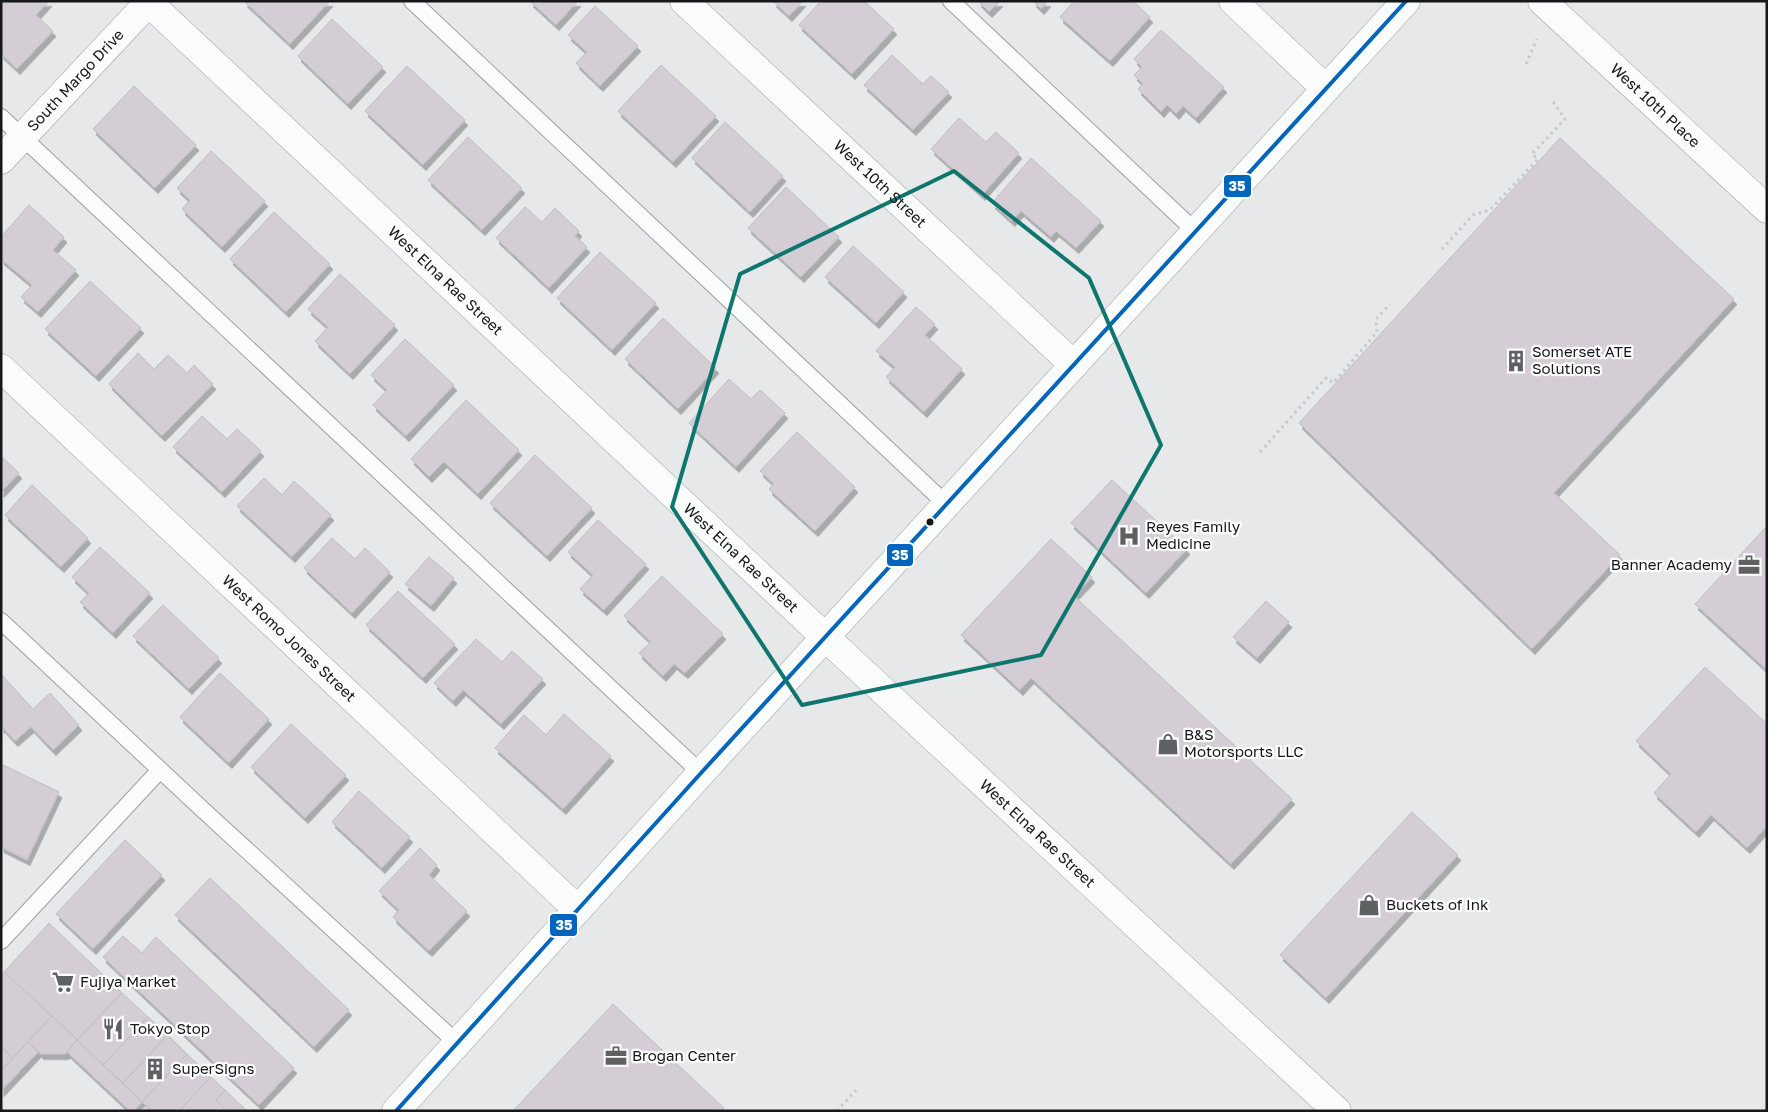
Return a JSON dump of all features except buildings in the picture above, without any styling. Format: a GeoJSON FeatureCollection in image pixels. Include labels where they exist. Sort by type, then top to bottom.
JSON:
{"type":"FeatureCollection","features":[{"type":"Feature","properties":{"kind":"street","name":"West 10th Street"},"geometry":{"type":"LineString","coordinates":[[684,1],[1074,365]]}},
{"type":"Feature","properties":{"kind":"street"},"geometry":{"type":"LineString","coordinates":[[1233,1],[1325,88]]}},
{"type":"Feature","properties":{"kind":"street"},"geometry":{"type":"LineString","coordinates":[[396,1111],[577,909],[1406,1]]}},
{"type":"Feature","properties":{"kind":"street","name":"West 10th Place"},"geometry":{"type":"LineString","coordinates":[[1542,1],[1767,210]]}},
{"type":"Feature","properties":{"kind":"street","name":"South Margo Drive"},"geometry":{"type":"LineString","coordinates":[[1,160],[148,2]]}},
{"type":"Feature","properties":{"kind":"street","name":"West Elna Rae Street"},"geometry":{"type":"LineString","coordinates":[[148,2],[825,637],[1337,1111]]}},
{"type":"Feature","properties":{"kind":"street","name":"West Romo Jones Street"},"geometry":{"type":"LineString","coordinates":[[1,368],[577,909]]}},
{"type":"Feature","properties":{"kind":"lane"},"geometry":{"type":"LineString","coordinates":[[412,1],[946,504]]}},
{"type":"Feature","properties":{"kind":"lane"},"geometry":{"type":"LineString","coordinates":[[951,1],[1196,232]]}},
{"type":"Feature","properties":{"kind":"lane"},"geometry":{"type":"LineString","coordinates":[[1,117],[701,773]]}},
{"type":"Feature","properties":{"kind":"lane"},"geometry":{"type":"LineString","coordinates":[[1,621],[457,1043]]}},
{"type":"Feature","properties":{"kind":"lane"},"geometry":{"type":"LineString","coordinates":[[1,941],[160,770]]}},
{"type":"Feature","properties":{"kind":"path"},"geometry":{"type":"LineString","coordinates":[[1526,64],[1538,39]]}},
{"type":"Feature","properties":{"kind":"path"},"geometry":{"type":"LineString","coordinates":[[1442,249],[1473,215],[1490,210],[1538,159],[1532,154],[1565,119],[1551,99]]}},
{"type":"Feature","properties":{"kind":"path"},"geometry":{"type":"LineString","coordinates":[[1260,452],[1326,378],[1333,382],[1377,332],[1376,319],[1390,304]]}},
{"type":"Feature","properties":{"kind":"path"},"geometry":{"type":"LineString","coordinates":[[837,1111],[856,1089]]}},
{"type":"Feature","properties":{"kind":"highlighted area"},"geometry":{"type":"Polygon","coordinates":[[[954,171],[1089,278],[1161,445],[1041,655],[802,705],[672,507],[740,274],[954,171]]]}},
{"type":"Feature","properties":{"kind":"transit line","name":"35"},"geometry":{"type":"LineString","coordinates":[[396,1111],[701,773],[1406,1]]}},
{"type":"Feature","properties":{"kind":"place","name":"Somerset ATE Solutions"},"geometry":{"type":"Point","coordinates":[1516,361]}},
{"type":"Feature","properties":{"kind":"place","name":"Reyes Family Medicine"},"geometry":{"type":"Point","coordinates":[1129,536]}},
{"type":"Feature","properties":{"kind":"place","name":"Banner Academy"},"geometry":{"type":"Point","coordinates":[1749,565]}},
{"type":"Feature","properties":{"kind":"place","name":"B&S Motorsports LLC"},"geometry":{"type":"Point","coordinates":[1168,744]}},
{"type":"Feature","properties":{"kind":"place","name":"Buckets of Ink"},"geometry":{"type":"Point","coordinates":[1369,905]}},
{"type":"Feature","properties":{"kind":"place","name":"Fujiya Market"},"geometry":{"type":"Point","coordinates":[63,982]}},
{"type":"Feature","properties":{"kind":"place","name":"Tokyo Stop"},"geometry":{"type":"Point","coordinates":[113,1029]}},
{"type":"Feature","properties":{"kind":"place","name":"Brogan Center"},"geometry":{"type":"Point","coordinates":[616,1056]}},
{"type":"Feature","properties":{"kind":"place","name":"SuperSigns"},"geometry":{"type":"Point","coordinates":[155,1069]}}]}
